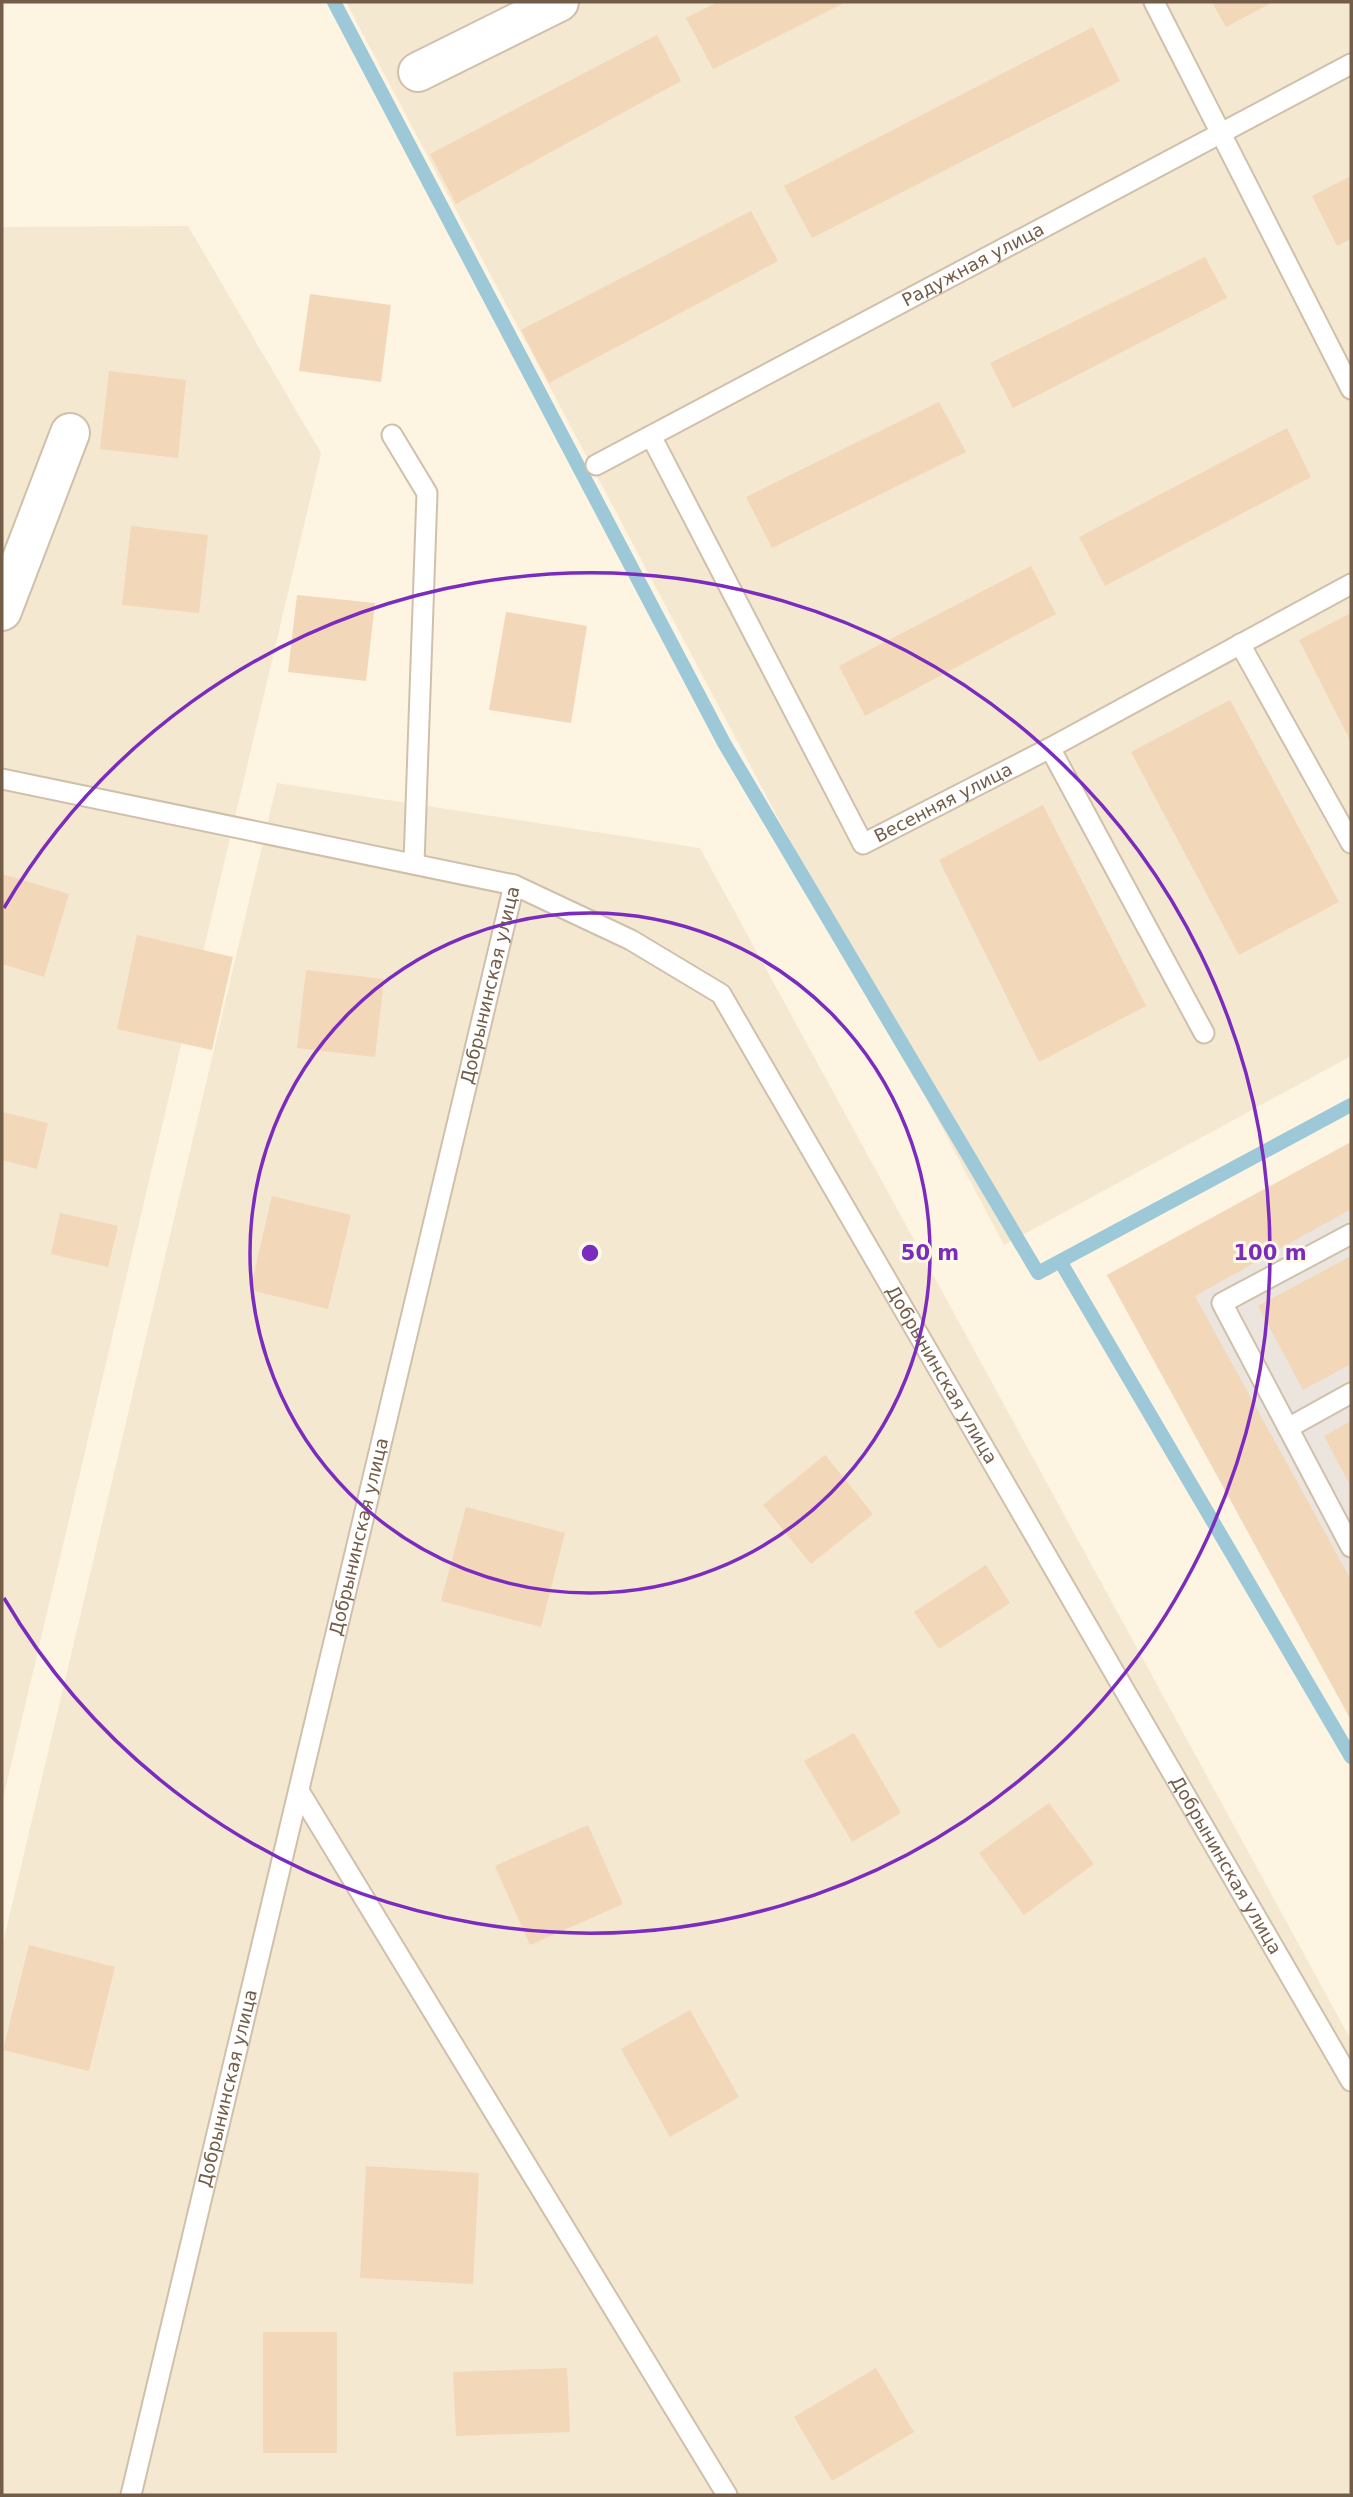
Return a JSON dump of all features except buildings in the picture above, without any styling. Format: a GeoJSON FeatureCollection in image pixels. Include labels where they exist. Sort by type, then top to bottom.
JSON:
{"type":"FeatureCollection","features":[{"type":"Feature","properties":{"kind":"street"},"geometry":{"type":"LineString","coordinates":[[418,72],[559,2]]}},
{"type":"Feature","properties":{"kind":"street"},"geometry":{"type":"LineString","coordinates":[[2,611],[70,433]]}},
{"type":"Feature","properties":{"kind":"lane"},"geometry":{"type":"LineString","coordinates":[[1154,2],[1351,389]]}},
{"type":"Feature","properties":{"kind":"lane","name":"Радужная улица"},"geometry":{"type":"LineString","coordinates":[[596,465],[1351,64]]}},
{"type":"Feature","properties":{"kind":"lane"},"geometry":{"type":"LineString","coordinates":[[392,435],[427,494],[414,863]]}},
{"type":"Feature","properties":{"kind":"lane","name":"Весенняя улица"},"geometry":{"type":"LineString","coordinates":[[651,436],[863,844],[1050,748],[1351,584]]}},
{"type":"Feature","properties":{"kind":"lane"},"geometry":{"type":"LineString","coordinates":[[1240,644],[1351,844]]}},
{"type":"Feature","properties":{"kind":"lane"},"geometry":{"type":"LineString","coordinates":[[1050,748],[1204,1033]]}},
{"type":"Feature","properties":{"kind":"lane"},"geometry":{"type":"LineString","coordinates":[[2,779],[514,885]]}},
{"type":"Feature","properties":{"kind":"lane","name":"Добрынинская улица"},"geometry":{"type":"LineString","coordinates":[[131,2495],[514,885],[631,940],[721,994],[1351,2081]]}},
{"type":"Feature","properties":{"kind":"lane"},"geometry":{"type":"LineString","coordinates":[[1351,1234],[1222,1303],[1351,1547]]}},
{"type":"Feature","properties":{"kind":"lane"},"geometry":{"type":"LineString","coordinates":[[1288,1428],[1351,1393]]}},
{"type":"Feature","properties":{"kind":"lane"},"geometry":{"type":"LineString","coordinates":[[299,1791],[727,2495]]}},
{"type":"Feature","properties":{"kind":"shaded area"},"geometry":{"type":"Polygon","coordinates":[[[346,2],[1351,2],[1351,1056],[1004,1245],[346,2]]]}},
{"type":"Feature","properties":{"kind":"shaded area"},"geometry":{"type":"Polygon","coordinates":[[[188,226],[321,453],[2,1803],[2,227],[188,226]]]}},
{"type":"Feature","properties":{"kind":"shaded area"},"geometry":{"type":"Polygon","coordinates":[[[277,783],[700,848],[1351,2040],[1351,2495],[2,2495],[2,1947],[277,783]]]}},
{"type":"Feature","properties":{"kind":"shaded area"},"geometry":{"type":"Polygon","coordinates":[[[1351,1142],[1351,1720],[1107,1275],[1351,1142]]]}},
{"type":"Feature","properties":{"kind":"waterway"},"geometry":{"type":"LineString","coordinates":[[334,2],[724,743],[1038,1273],[1351,1105]]}},
{"type":"Feature","properties":{"kind":"waterway"},"geometry":{"type":"LineString","coordinates":[[1060,1261],[1351,1757]]}}]}
